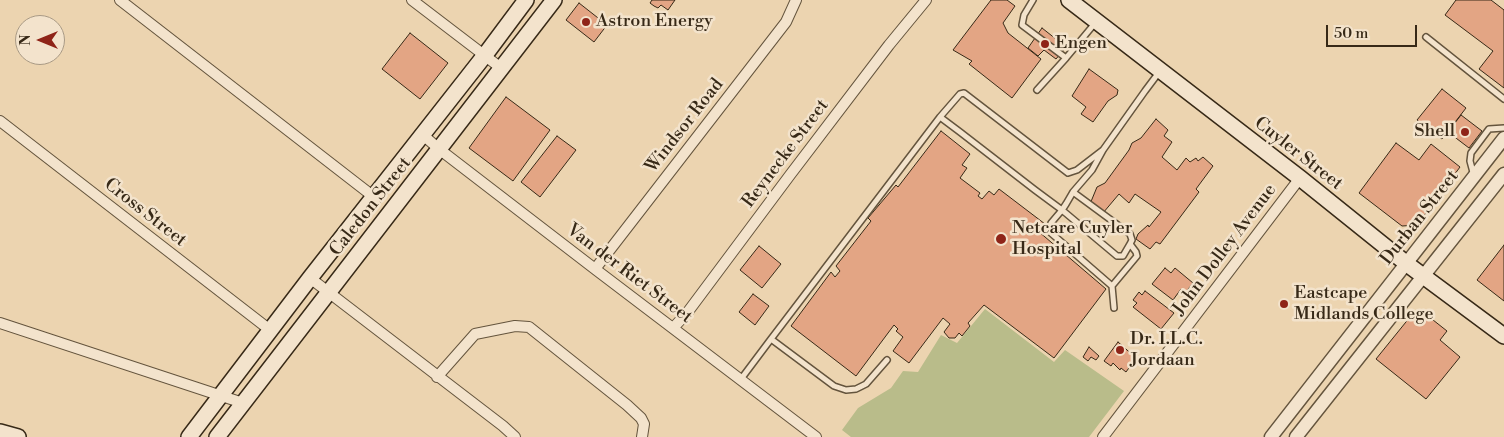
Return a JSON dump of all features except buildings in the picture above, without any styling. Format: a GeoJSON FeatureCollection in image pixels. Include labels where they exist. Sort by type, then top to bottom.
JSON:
{"type":"FeatureCollection","features":[{"type":"Feature","properties":{"kind":"main road","name":"Caledon Street"},"geometry":{"type":"LineString","coordinates":[[189,437],[526,0]]}},
{"type":"Feature","properties":{"kind":"main road","name":"Caledon Street"},"geometry":{"type":"LineString","coordinates":[[217,437],[554,0]]}},
{"type":"Feature","properties":{"kind":"main road","name":"Cuyler Street"},"geometry":{"type":"LineString","coordinates":[[1069,0],[1300,178],[1407,264],[1504,336]]}},
{"type":"Feature","properties":{"kind":"main road"},"geometry":{"type":"LineString","coordinates":[[0,432],[18,437]]}},
{"type":"Feature","properties":{"kind":"street"},"geometry":{"type":"LineString","coordinates":[[120,0],[374,197]]}},
{"type":"Feature","properties":{"kind":"street"},"geometry":{"type":"LineString","coordinates":[[412,0],[502,68]]}},
{"type":"Feature","properties":{"kind":"street","name":"Windsor Road"},"geometry":{"type":"LineString","coordinates":[[595,269],[786,22],[796,0]]}},
{"type":"Feature","properties":{"kind":"street","name":"Reynecke Street"},"geometry":{"type":"LineString","coordinates":[[674,328],[889,45],[926,0]]}},
{"type":"Feature","properties":{"kind":"street","name":"Cross Street"},"geometry":{"type":"LineString","coordinates":[[0,121],[270,330]]}},
{"type":"Feature","properties":{"kind":"street","name":"Van der Riet Street"},"geometry":{"type":"LineString","coordinates":[[423,135],[816,437]]}},
{"type":"Feature","properties":{"kind":"street","name":"Durban Street"},"geometry":{"type":"LineString","coordinates":[[1271,437],[1504,138]]}},
{"type":"Feature","properties":{"kind":"street"},"geometry":{"type":"LineString","coordinates":[[1296,437],[1504,174]]}},
{"type":"Feature","properties":{"kind":"street","name":"John Dolley Avenue"},"geometry":{"type":"LineString","coordinates":[[1103,437],[1300,178]]}},
{"type":"Feature","properties":{"kind":"street"},"geometry":{"type":"LineString","coordinates":[[310,278],[515,437]]}},
{"type":"Feature","properties":{"kind":"street"},"geometry":{"type":"LineString","coordinates":[[0,323],[243,403]]}},
{"type":"Feature","properties":{"kind":"street"},"geometry":{"type":"LineString","coordinates":[[437,377],[475,334],[514,326],[529,327],[642,418],[644,424],[642,437]]}},
{"type":"Feature","properties":{"kind":"lane"},"geometry":{"type":"LineString","coordinates":[[1033,0],[1024,15],[1022,25],[1066,58]]}},
{"type":"Feature","properties":{"kind":"lane"},"geometry":{"type":"LineString","coordinates":[[1037,90],[1097,21]]}},
{"type":"Feature","properties":{"kind":"lane"},"geometry":{"type":"LineString","coordinates":[[1426,37],[1504,99]]}},
{"type":"Feature","properties":{"kind":"lane"},"geometry":{"type":"LineString","coordinates":[[1114,308],[1112,286],[1050,232],[1049,229],[1073,192],[1092,170],[1103,150],[1161,71]]}},
{"type":"Feature","properties":{"kind":"lane"},"geometry":{"type":"LineString","coordinates":[[741,379],[940,117],[960,94],[964,94],[1068,172],[1077,170],[1103,150]]}},
{"type":"Feature","properties":{"kind":"lane"},"geometry":{"type":"LineString","coordinates":[[940,117],[1062,210],[1117,256],[1123,256],[1132,240],[1130,234],[1073,192]]}},
{"type":"Feature","properties":{"kind":"lane"},"geometry":{"type":"LineString","coordinates":[[1474,176],[1470,161],[1471,153],[1489,130],[1504,128]]}},
{"type":"Feature","properties":{"kind":"lane"},"geometry":{"type":"LineString","coordinates":[[1112,286],[1137,256],[1130,244]]}},
{"type":"Feature","properties":{"kind":"lane"},"geometry":{"type":"LineString","coordinates":[[770,339],[834,386],[846,390],[856,389],[866,384],[887,360]]}},
{"type":"Feature","properties":{"kind":"green space"},"geometry":{"type":"Polygon","coordinates":[[[985,309],[1054,362],[1065,350],[1124,391],[1089,437],[851,437],[842,430],[858,408],[891,388],[903,371],[918,372],[941,335],[957,343],[985,309]]]}},
{"type":"Feature","properties":{"kind":"place","name":"Astron Energy"},"geometry":{"type":"Point","coordinates":[586,22]}},
{"type":"Feature","properties":{"kind":"place","name":"Engen"},"geometry":{"type":"Point","coordinates":[1045,44]}},
{"type":"Feature","properties":{"kind":"place","name":"Shell"},"geometry":{"type":"Point","coordinates":[1465,132]}},
{"type":"Feature","properties":{"kind":"place","name":"Netcare Cuyler Hospital"},"geometry":{"type":"Point","coordinates":[1001,239]}},
{"type":"Feature","properties":{"kind":"place","name":"Eastcape Midlands College"},"geometry":{"type":"Point","coordinates":[1284,304]}},
{"type":"Feature","properties":{"kind":"place","name":"Dr. I.L.C. Jordaan"},"geometry":{"type":"Point","coordinates":[1120,350]}}]}
